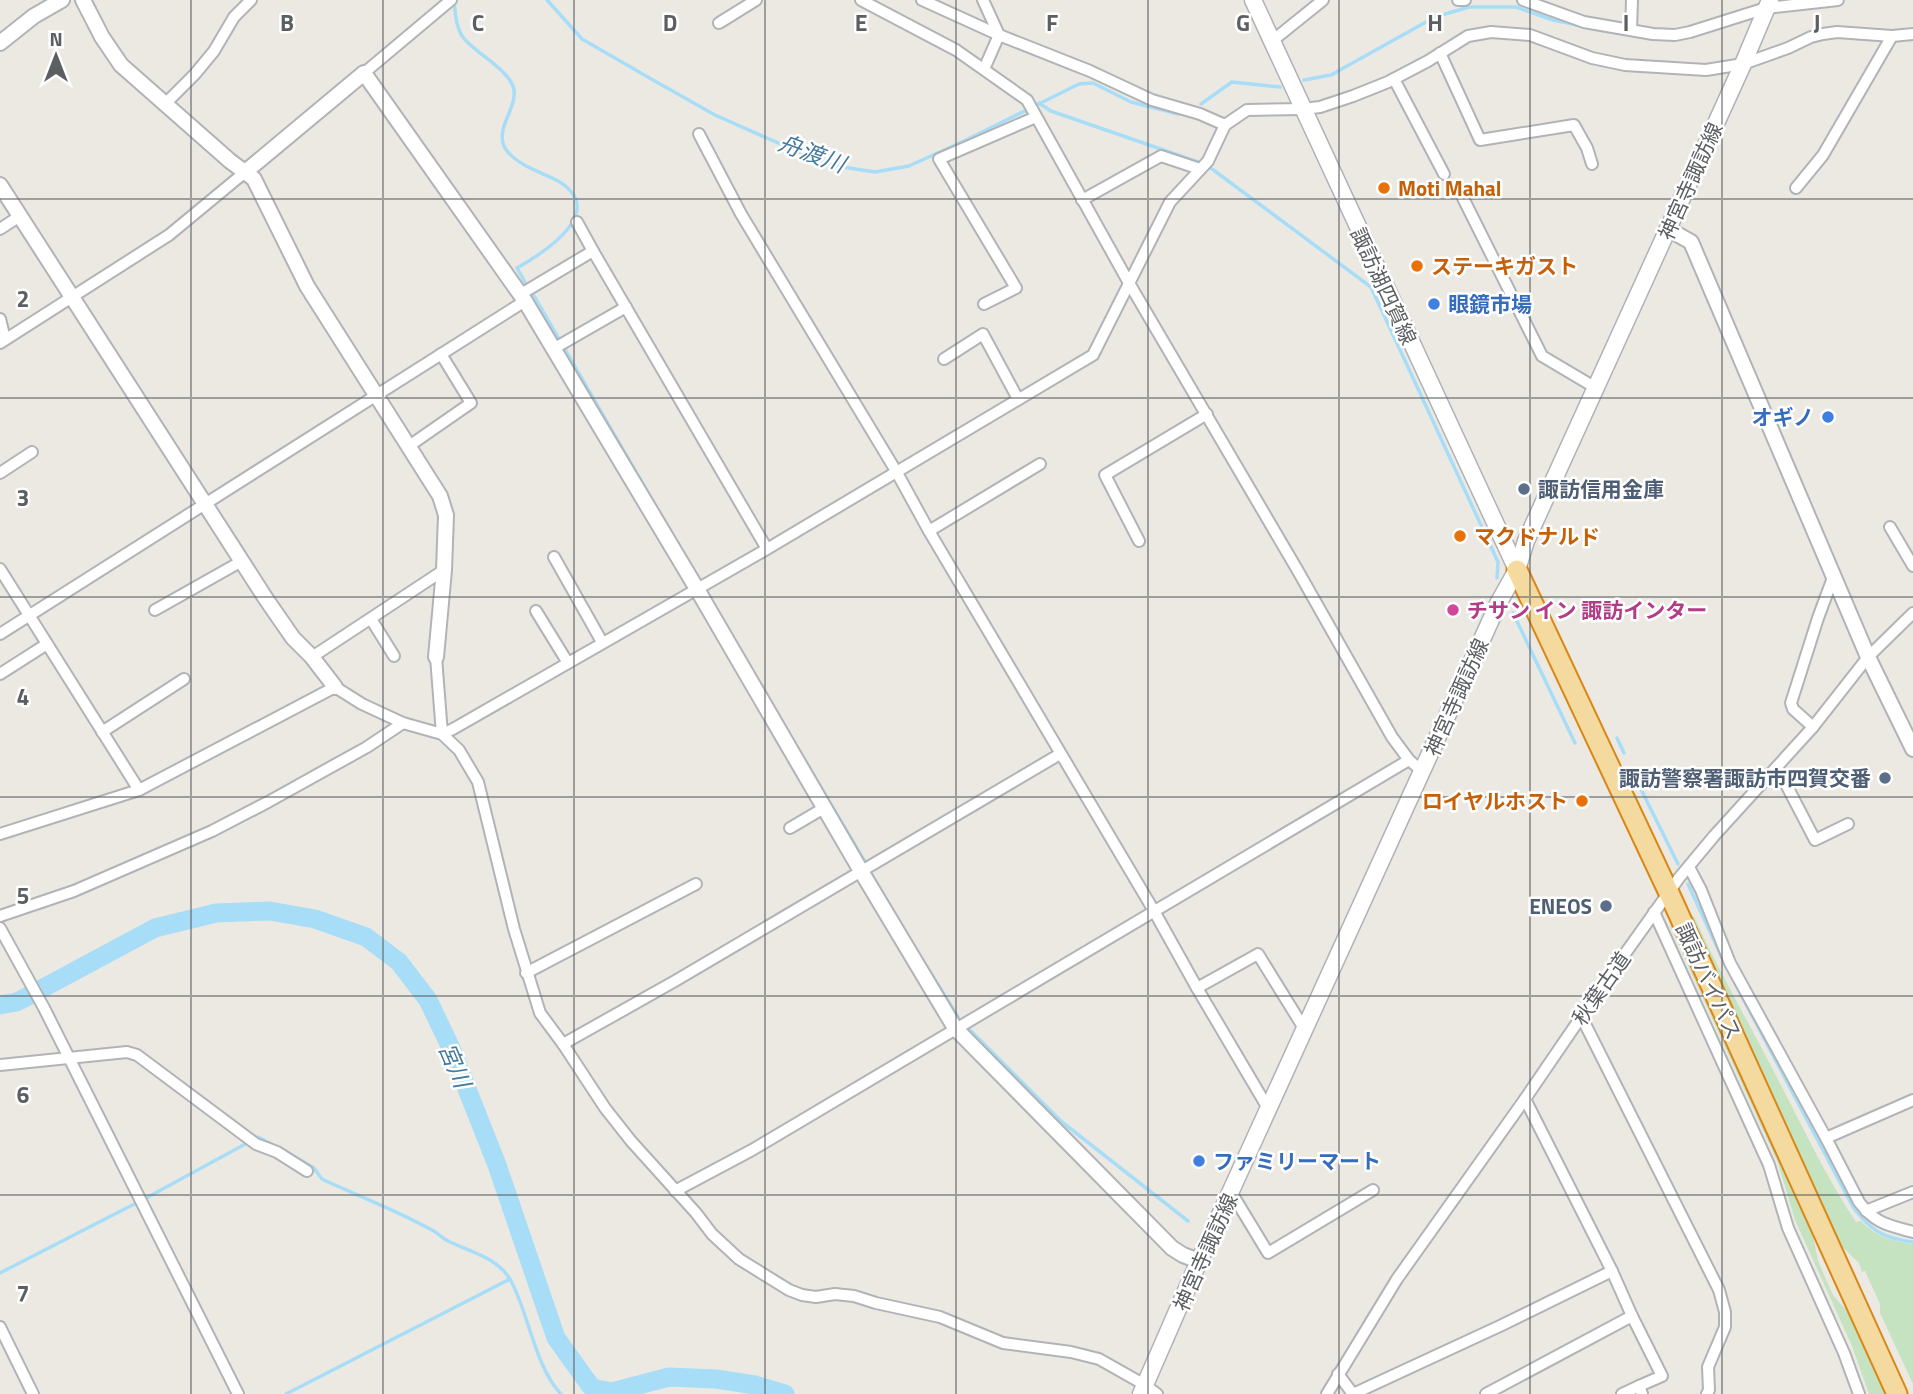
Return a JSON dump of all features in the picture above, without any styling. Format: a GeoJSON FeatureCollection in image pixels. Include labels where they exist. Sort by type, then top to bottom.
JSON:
{"type":"FeatureCollection","features":[{"type":"Feature","properties":{"kind":"highway","name":"諏訪バイパス"},"geometry":{"type":"LineString","coordinates":[[1517,570],[1669,893],[1897,1394]]}},
{"type":"Feature","properties":{"kind":"main road","name":"諏訪湖四賀線"},"geometry":{"type":"LineString","coordinates":[[1253,0],[1517,570]]}},
{"type":"Feature","properties":{"kind":"main road","name":"神宮寺諏訪線"},"geometry":{"type":"LineString","coordinates":[[1148,1391],[1199,1261],[1499,602],[1517,570],[1526,541],[1768,4]]}},
{"type":"Feature","properties":{"kind":"street"},"geometry":{"type":"LineString","coordinates":[[0,43],[34,16],[62,0]]}},
{"type":"Feature","properties":{"kind":"street"},"geometry":{"type":"LineString","coordinates":[[83,0],[102,37],[121,65],[254,179],[307,286],[440,496],[446,515],[436,657],[442,734]]}},
{"type":"Feature","properties":{"kind":"street"},"geometry":{"type":"LineString","coordinates":[[165,104],[195,74],[214,51],[234,17],[251,0]]}},
{"type":"Feature","properties":{"kind":"street"},"geometry":{"type":"LineString","coordinates":[[719,23],[755,0]]}},
{"type":"Feature","properties":{"kind":"street"},"geometry":{"type":"LineString","coordinates":[[861,0],[956,50],[1028,101],[1129,283],[1392,737],[1409,760],[1422,771]]}},
{"type":"Feature","properties":{"kind":"street"},"geometry":{"type":"LineString","coordinates":[[922,0],[1152,100],[1200,114],[1225,125]]}},
{"type":"Feature","properties":{"kind":"street"},"geometry":{"type":"LineString","coordinates":[[983,0],[999,35],[984,69]]}},
{"type":"Feature","properties":{"kind":"street"},"geometry":{"type":"LineString","coordinates":[[1272,41],[1323,0]]}},
{"type":"Feature","properties":{"kind":"street"},"geometry":{"type":"LineString","coordinates":[[1458,0],[1465,0]]}},
{"type":"Feature","properties":{"kind":"street"},"geometry":{"type":"LineString","coordinates":[[1523,0],[1584,22],[1653,34],[1675,35],[1768,4],[1838,0]]}},
{"type":"Feature","properties":{"kind":"street"},"geometry":{"type":"LineString","coordinates":[[1631,30],[1632,0]]}},
{"type":"Feature","properties":{"kind":"street"},"geometry":{"type":"LineString","coordinates":[[0,319],[3,341],[169,235],[450,1]]}},
{"type":"Feature","properties":{"kind":"street"},"geometry":{"type":"LineString","coordinates":[[442,734],[767,549],[1093,355],[1170,202],[1203,165],[1225,125],[1247,110],[1320,107],[1394,79],[1468,36],[1491,32],[1530,35],[1592,58],[1625,65],[1706,70],[1743,64],[1824,34],[1913,34]]}},
{"type":"Feature","properties":{"kind":"street"},"geometry":{"type":"LineString","coordinates":[[1796,188],[1823,155],[1892,36]]}},
{"type":"Feature","properties":{"kind":"street"},"geometry":{"type":"LineString","coordinates":[[1440,53],[1480,139],[1574,125],[1587,148],[1592,164]]}},
{"type":"Feature","properties":{"kind":"street"},"geometry":{"type":"LineString","coordinates":[[364,73],[523,298],[698,589],[861,872],[955,1028],[1172,1248],[1199,1261]]}},
{"type":"Feature","properties":{"kind":"street"},"geometry":{"type":"LineString","coordinates":[[1394,79],[1444,174]]}},
{"type":"Feature","properties":{"kind":"street"},"geometry":{"type":"LineString","coordinates":[[984,304],[1016,288],[939,159],[1035,115]]}},
{"type":"Feature","properties":{"kind":"street"},"geometry":{"type":"LineString","coordinates":[[699,134],[741,214],[897,471],[929,531],[1269,1110]]}},
{"type":"Feature","properties":{"kind":"street"},"geometry":{"type":"LineString","coordinates":[[1082,200],[1161,156],[1203,165]]}},
{"type":"Feature","properties":{"kind":"street"},"geometry":{"type":"LineString","coordinates":[[0,185],[293,638],[335,687],[362,704],[403,723],[442,734],[459,750],[478,782],[502,886],[540,1013],[605,1108],[712,1234],[739,1259],[789,1290],[802,1295],[855,1296],[940,1317],[1003,1343],[1071,1352],[1099,1359],[1148,1391]]}},
{"type":"Feature","properties":{"kind":"street"},"geometry":{"type":"LineString","coordinates":[[1463,198],[1542,356],[1596,388]]}},
{"type":"Feature","properties":{"kind":"street"},"geometry":{"type":"LineString","coordinates":[[0,229],[20,216]]}},
{"type":"Feature","properties":{"kind":"street"},"geometry":{"type":"LineString","coordinates":[[577,222],[767,549]]}},
{"type":"Feature","properties":{"kind":"street"},"geometry":{"type":"LineString","coordinates":[[1668,229],[1690,242],[1868,657],[1913,749]]}},
{"type":"Feature","properties":{"kind":"street"},"geometry":{"type":"LineString","coordinates":[[0,634],[441,354],[593,251]]}},
{"type":"Feature","properties":{"kind":"street"},"geometry":{"type":"LineString","coordinates":[[553,349],[625,307]]}},
{"type":"Feature","properties":{"kind":"street"},"geometry":{"type":"LineString","coordinates":[[944,359],[983,334],[1018,399]]}},
{"type":"Feature","properties":{"kind":"street"},"geometry":{"type":"LineString","coordinates":[[409,446],[471,403],[441,354]]}},
{"type":"Feature","properties":{"kind":"street"},"geometry":{"type":"LineString","coordinates":[[1139,541],[1105,475],[1207,414]]}},
{"type":"Feature","properties":{"kind":"street"},"geometry":{"type":"LineString","coordinates":[[0,473],[32,452]]}},
{"type":"Feature","properties":{"kind":"street"},"geometry":{"type":"LineString","coordinates":[[929,531],[1040,464]]}},
{"type":"Feature","properties":{"kind":"street"},"geometry":{"type":"LineString","coordinates":[[1890,527],[1913,566]]}},
{"type":"Feature","properties":{"kind":"street"},"geometry":{"type":"LineString","coordinates":[[554,557],[602,642]]}},
{"type":"Feature","properties":{"kind":"street"},"geometry":{"type":"LineString","coordinates":[[155,610],[242,561]]}},
{"type":"Feature","properties":{"kind":"street"},"geometry":{"type":"LineString","coordinates":[[0,569],[139,790]]}},
{"type":"Feature","properties":{"kind":"street"},"geometry":{"type":"LineString","coordinates":[[312,657],[444,570]]}},
{"type":"Feature","properties":{"kind":"street"},"geometry":{"type":"LineString","coordinates":[[1813,727],[1793,709],[1791,703],[1834,575]]}},
{"type":"Feature","properties":{"kind":"street"},"geometry":{"type":"LineString","coordinates":[[536,611],[568,663]]}},
{"type":"Feature","properties":{"kind":"street","name":"秋葉古道"},"geometry":{"type":"LineString","coordinates":[[1327,1394],[1397,1279],[1654,912],[1714,835],[1813,727],[1868,657],[1913,613]]}},
{"type":"Feature","properties":{"kind":"street"},"geometry":{"type":"LineString","coordinates":[[371,619],[394,656]]}},
{"type":"Feature","properties":{"kind":"street"},"geometry":{"type":"LineString","coordinates":[[0,674],[47,644]]}},
{"type":"Feature","properties":{"kind":"street"},"geometry":{"type":"LineString","coordinates":[[102,732],[184,679]]}},
{"type":"Feature","properties":{"kind":"street"},"geometry":{"type":"LineString","coordinates":[[0,834],[139,790],[335,687]]}},
{"type":"Feature","properties":{"kind":"street"},"geometry":{"type":"LineString","coordinates":[[0,916],[74,891],[212,831],[367,747],[403,723]]}},
{"type":"Feature","properties":{"kind":"street"},"geometry":{"type":"LineString","coordinates":[[563,1044],[1060,754]]}},
{"type":"Feature","properties":{"kind":"street"},"geometry":{"type":"LineString","coordinates":[[675,1191],[752,1150],[1409,760]]}},
{"type":"Feature","properties":{"kind":"street"},"geometry":{"type":"LineString","coordinates":[[1777,767],[1815,840],[1848,824]]}},
{"type":"Feature","properties":{"kind":"street"},"geometry":{"type":"LineString","coordinates":[[790,828],[824,808]]}},
{"type":"Feature","properties":{"kind":"street"},"geometry":{"type":"LineString","coordinates":[[1689,867],[1730,964],[1853,1192],[1866,1211],[1881,1223],[1913,1232]]}},
{"type":"Feature","properties":{"kind":"street"},"geometry":{"type":"LineString","coordinates":[[526,973],[696,884]]}},
{"type":"Feature","properties":{"kind":"street"},"geometry":{"type":"LineString","coordinates":[[1654,912],[1769,1164],[1788,1228],[1844,1353],[1859,1394]]}},
{"type":"Feature","properties":{"kind":"street"},"geometry":{"type":"LineString","coordinates":[[0,928],[70,1058],[238,1394]]}},
{"type":"Feature","properties":{"kind":"street"},"geometry":{"type":"LineString","coordinates":[[1197,988],[1258,954],[1305,1030]]}},
{"type":"Feature","properties":{"kind":"street"},"geometry":{"type":"LineString","coordinates":[[1581,1016],[1719,1290],[1725,1312],[1725,1327],[1709,1367],[1707,1394]]}},
{"type":"Feature","properties":{"kind":"street"},"geometry":{"type":"LineString","coordinates":[[0,1065],[127,1052],[137,1055],[256,1144],[276,1152],[307,1171]]}},
{"type":"Feature","properties":{"kind":"street"},"geometry":{"type":"LineString","coordinates":[[1525,1098],[1662,1376],[1641,1390],[1622,1394]]}},
{"type":"Feature","properties":{"kind":"street"},"geometry":{"type":"LineString","coordinates":[[1826,1138],[1913,1100]]}},
{"type":"Feature","properties":{"kind":"street"},"geometry":{"type":"LineString","coordinates":[[1231,1192],[1268,1253],[1373,1190]]}},
{"type":"Feature","properties":{"kind":"street"},"geometry":{"type":"LineString","coordinates":[[1866,1211],[1913,1192]]}},
{"type":"Feature","properties":{"kind":"street"},"geometry":{"type":"LineString","coordinates":[[1338,1374],[1353,1394],[1502,1325],[1612,1270]]}},
{"type":"Feature","properties":{"kind":"street"},"geometry":{"type":"LineString","coordinates":[[1486,1394],[1632,1316]]}},
{"type":"Feature","properties":{"kind":"street"},"geometry":{"type":"LineString","coordinates":[[0,1327],[33,1394]]}},
{"type":"Feature","properties":{"kind":"green space"},"geometry":{"type":"Polygon","coordinates":[[[1694,916],[1812,1146],[1856,1222],[1861,1221],[1872,1231],[1885,1237],[1913,1244],[1913,1384],[1880,1313],[1880,1304],[1865,1271],[1862,1272],[1859,1263],[1837,1242],[1688,918],[1694,916]]]}},
{"type":"Feature","properties":{"kind":"green space"},"geometry":{"type":"Polygon","coordinates":[[[1674,924],[1810,1221],[1818,1261],[1833,1295],[1856,1321],[1888,1394],[1869,1394],[1852,1346],[1795,1220],[1778,1163],[1670,926],[1674,924]]]}},
{"type":"Feature","properties":{"kind":"waterway"},"geometry":{"type":"LineString","coordinates":[[454,0],[462,36],[506,76],[514,90],[502,136],[507,151],[524,165],[558,181],[572,193],[577,205],[575,217],[567,230],[542,252],[517,268],[525,282]]}},
{"type":"Feature","properties":{"kind":"waterway","name":"舟渡川"},"geometry":{"type":"LineString","coordinates":[[547,0],[582,39],[653,80],[715,115],[812,158],[842,167],[875,172],[909,166],[1079,84],[1093,83],[1131,102],[1178,114]]}},
{"type":"Feature","properties":{"kind":"waterway"},"geometry":{"type":"LineString","coordinates":[[1304,80],[1331,75],[1435,17],[1469,7],[1516,7],[1553,20],[1582,26]]}},
{"type":"Feature","properties":{"kind":"waterway"},"geometry":{"type":"LineString","coordinates":[[1593,29],[1617,33]]}},
{"type":"Feature","properties":{"kind":"waterway","name":"舟渡川"},"geometry":{"type":"LineString","coordinates":[[1201,104],[1232,82],[1280,87]]}},
{"type":"Feature","properties":{"kind":"waterway"},"geometry":{"type":"LineString","coordinates":[[1039,103],[1051,111],[1201,163]]}},
{"type":"Feature","properties":{"kind":"waterway"},"geometry":{"type":"LineString","coordinates":[[1208,166],[1371,287],[1498,562],[1497,578]]}},
{"type":"Feature","properties":{"kind":"waterway"},"geometry":{"type":"LineString","coordinates":[[534,296],[669,529]]}},
{"type":"Feature","properties":{"kind":"waterway"},"geometry":{"type":"LineString","coordinates":[[1513,613],[1575,743]]}},
{"type":"Feature","properties":{"kind":"waterway"},"geometry":{"type":"LineString","coordinates":[[759,683],[865,862]]}},
{"type":"Feature","properties":{"kind":"waterway"},"geometry":{"type":"LineString","coordinates":[[1617,738],[1624,753]]}},
{"type":"Feature","properties":{"kind":"waterway"},"geometry":{"type":"LineString","coordinates":[[1631,769],[1678,864]]}},
{"type":"Feature","properties":{"kind":"waterway"},"geometry":{"type":"LineString","coordinates":[[872,875],[916,950]]}},
{"type":"Feature","properties":{"kind":"waterway"},"geometry":{"type":"LineString","coordinates":[[1688,884],[1723,960]]}},
{"type":"Feature","properties":{"kind":"waterway","name":"宮川"},"geometry":{"type":"LineString","coordinates":[[0,1005],[17,1002],[155,928],[216,913],[270,911],[315,919],[366,937],[399,962],[428,1000],[450,1046],[497,1165],[556,1338],[592,1388],[612,1392],[669,1377],[716,1379],[755,1385],[785,1394]]}},
{"type":"Feature","properties":{"kind":"waterway"},"geometry":{"type":"LineString","coordinates":[[922,959],[958,1017]]}},
{"type":"Feature","properties":{"kind":"waterway"},"geometry":{"type":"LineString","coordinates":[[1728,970],[1853,1207],[1879,1232],[1913,1242]]}},
{"type":"Feature","properties":{"kind":"waterway"},"geometry":{"type":"LineString","coordinates":[[969,1029],[1062,1122],[1188,1221]]}},
{"type":"Feature","properties":{"kind":"waterway"},"geometry":{"type":"LineString","coordinates":[[255,1139],[258,1137],[273,1145]]}},
{"type":"Feature","properties":{"kind":"waterway"},"geometry":{"type":"LineString","coordinates":[[0,1273],[249,1142]]}},
{"type":"Feature","properties":{"kind":"waterway"},"geometry":{"type":"LineString","coordinates":[[280,1148],[314,1168],[322,1179],[433,1230],[448,1241],[499,1266],[511,1281],[545,1370],[561,1394]]}},
{"type":"Feature","properties":{"kind":"waterway"},"geometry":{"type":"LineString","coordinates":[[286,1394],[510,1279]]}},
{"type":"Feature","properties":{"kind":"place","name":"Moti Mahal"},"geometry":{"type":"Point","coordinates":[1384,188]}},
{"type":"Feature","properties":{"kind":"place","name":"ステーキガスト"},"geometry":{"type":"Point","coordinates":[1417,266]}},
{"type":"Feature","properties":{"kind":"place","name":"眼鏡市場"},"geometry":{"type":"Point","coordinates":[1434,304]}},
{"type":"Feature","properties":{"kind":"place","name":"オギノ"},"geometry":{"type":"Point","coordinates":[1828,417]}},
{"type":"Feature","properties":{"kind":"place","name":"諏訪信用金庫"},"geometry":{"type":"Point","coordinates":[1524,489]}},
{"type":"Feature","properties":{"kind":"place","name":"マクドナルド"},"geometry":{"type":"Point","coordinates":[1460,536]}},
{"type":"Feature","properties":{"kind":"place","name":"チサン イン 諏訪インター"},"geometry":{"type":"Point","coordinates":[1453,610]}},
{"type":"Feature","properties":{"kind":"place","name":"諏訪警察署諏訪市四賀交番"},"geometry":{"type":"Point","coordinates":[1885,778]}},
{"type":"Feature","properties":{"kind":"place","name":"ロイヤルホスト"},"geometry":{"type":"Point","coordinates":[1582,801]}},
{"type":"Feature","properties":{"kind":"place","name":"ENEOS"},"geometry":{"type":"Point","coordinates":[1606,906]}},
{"type":"Feature","properties":{"kind":"place","name":"ファミリーマート"},"geometry":{"type":"Point","coordinates":[1199,1161]}}]}
